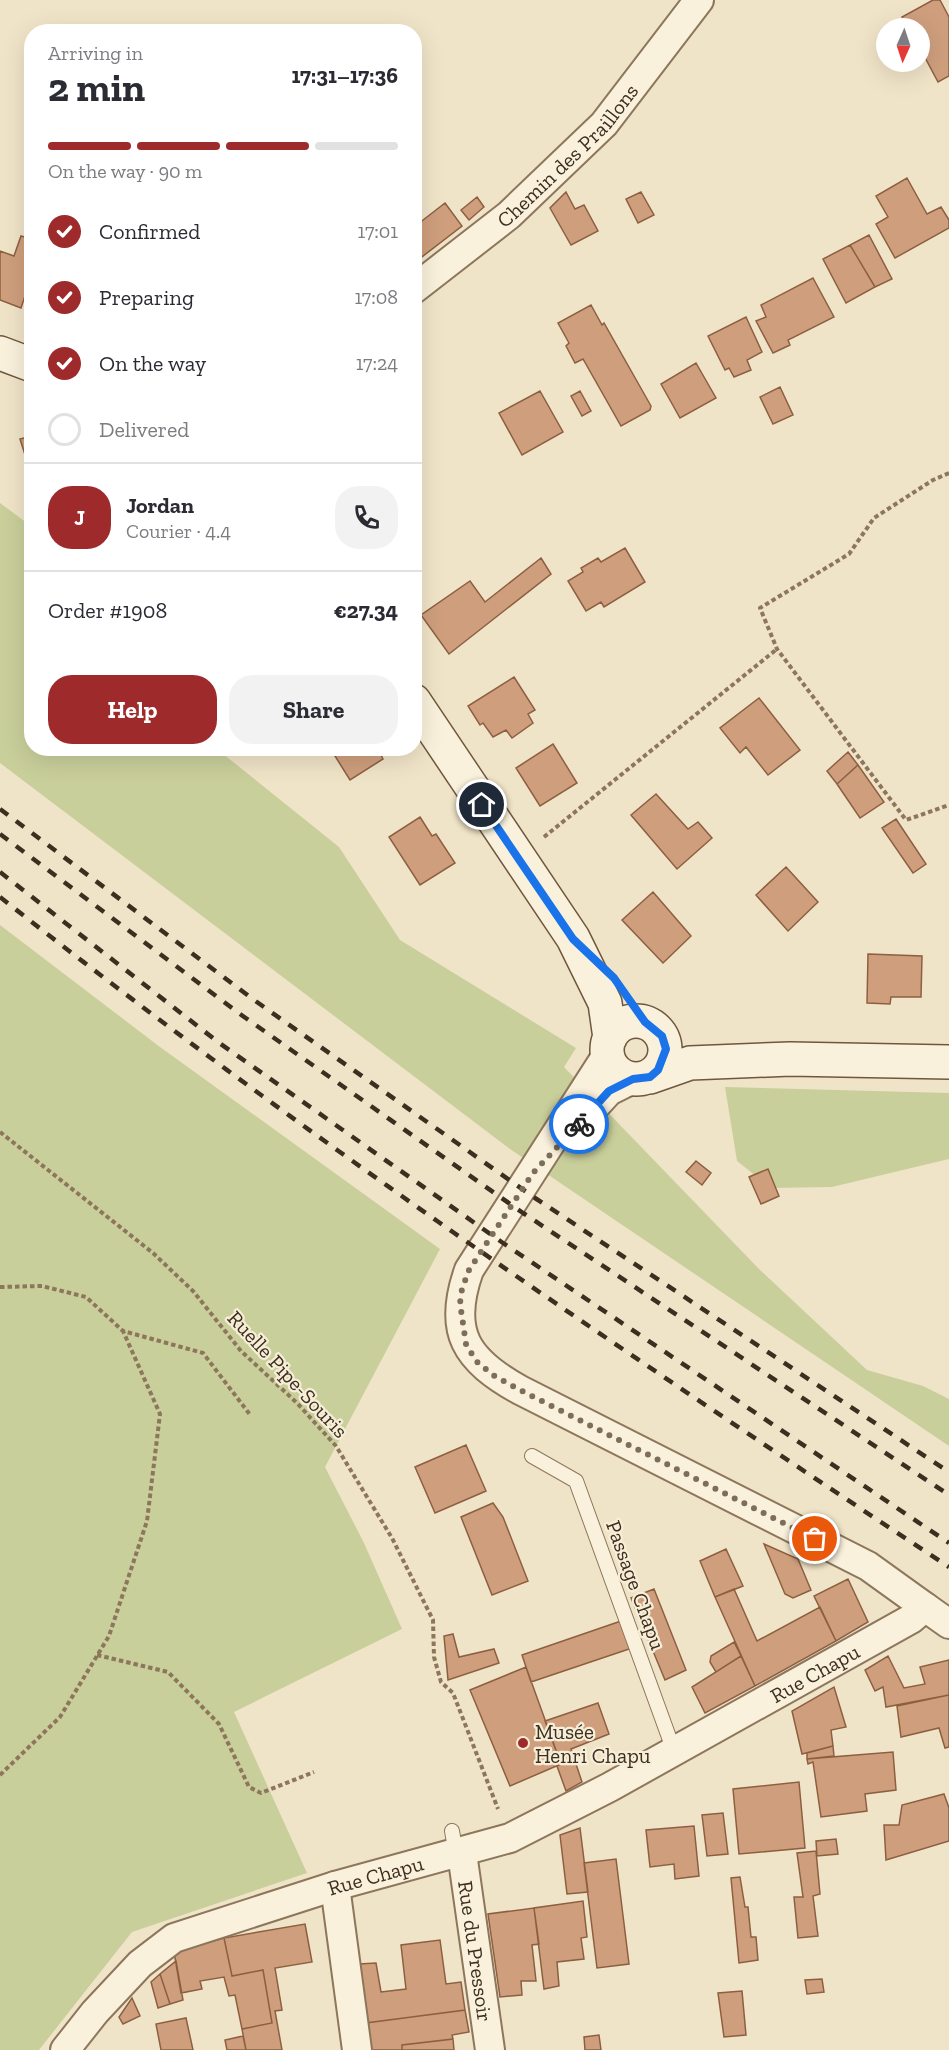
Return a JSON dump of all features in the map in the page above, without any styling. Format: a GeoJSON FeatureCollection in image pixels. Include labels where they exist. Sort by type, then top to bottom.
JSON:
{"type":"FeatureCollection","features":[{"type":"Feature","properties":{"kind":"street","name":"Chemin des Praillons"},"geometry":{"type":"LineString","coordinates":[[422,283],[509,215],[604,123],[699,0]]}},
{"type":"Feature","properties":{"kind":"street"},"geometry":{"type":"LineString","coordinates":[[0,353],[24,362]]}},
{"type":"Feature","properties":{"kind":"street"},"geometry":{"type":"LineString","coordinates":[[422,712],[573,939],[605,1003],[609,1047],[616,1071],[641,1078],[690,1063],[790,1059],[949,1062]]}},
{"type":"Feature","properties":{"kind":"street"},"geometry":{"type":"LineString","coordinates":[[533,1173],[609,1091],[658,1070],[666,1049],[654,1029],[614,978],[573,939]]}},
{"type":"Feature","properties":{"kind":"street"},"geometry":{"type":"LineString","coordinates":[[790,1059],[624,1024],[533,1173],[469,1270],[462,1289],[462,1323],[466,1344],[476,1361],[493,1375],[868,1566],[949,1624]]}},
{"type":"Feature","properties":{"kind":"street","name":"Rue Chapu"},"geometry":{"type":"LineString","coordinates":[[65,2050],[95,2012],[140,1964],[174,1938],[457,1846],[510,1838],[674,1751],[911,1619],[925,1607]]}},
{"type":"Feature","properties":{"kind":"street","name":"Rue du Pressoir"},"geometry":{"type":"LineString","coordinates":[[457,1846],[490,2050]]}},
{"type":"Feature","properties":{"kind":"street"},"geometry":{"type":"LineString","coordinates":[[335,1887],[357,2050]]}},
{"type":"Feature","properties":{"kind":"lane","name":"Passage Chapu"},"geometry":{"type":"LineString","coordinates":[[532,1456],[576,1481],[674,1751]]}},
{"type":"Feature","properties":{"kind":"path"},"geometry":{"type":"LineString","coordinates":[[949,473],[933,480],[874,518],[849,554],[760,608],[777,649],[906,820],[949,805]]}},
{"type":"Feature","properties":{"kind":"path"},"geometry":{"type":"LineString","coordinates":[[517,858],[777,649]]}},
{"type":"Feature","properties":{"kind":"path","name":"Ruelle Pipe-Souris"},"geometry":{"type":"LineString","coordinates":[[0,1132],[153,1253],[193,1291],[241,1351],[297,1403],[336,1446],[392,1538],[433,1620],[434,1657],[441,1682],[453,1693],[510,1838]]}},
{"type":"Feature","properties":{"kind":"path"},"geometry":{"type":"LineString","coordinates":[[0,1287],[42,1286],[86,1297],[123,1331],[160,1414],[147,1521],[109,1636],[60,1717],[0,1775]]}},
{"type":"Feature","properties":{"kind":"path"},"geometry":{"type":"LineString","coordinates":[[123,1331],[203,1353],[251,1416]]}},
{"type":"Feature","properties":{"kind":"path"},"geometry":{"type":"LineString","coordinates":[[97,1656],[168,1672],[219,1724],[249,1787],[261,1792],[314,1772]]}},
{"type":"Feature","properties":{"kind":"green space"},"geometry":{"type":"Polygon","coordinates":[[[0,503],[24,521],[24,756],[226,756],[339,847],[400,940],[576,1048],[564,1067],[760,1270],[867,1370],[923,1386],[949,1399],[949,1446],[510,1149],[0,763],[0,503]]]}},
{"type":"Feature","properties":{"kind":"green space"},"geometry":{"type":"Polygon","coordinates":[[[0,925],[160,1047],[440,1249],[325,1467],[364,1543],[402,1629],[234,1712],[307,1873],[132,1932],[39,2050],[0,2050],[0,925]]]}},
{"type":"Feature","properties":{"kind":"green space"},"geometry":{"type":"Polygon","coordinates":[[[725,1087],[949,1093],[949,1159],[832,1187],[771,1188],[737,1161],[725,1087]]]}},
{"type":"Feature","properties":{"kind":"building"},"geometry":{"type":"Polygon","coordinates":[[[933,0],[940,0],[949,17],[949,76],[938,82],[930,67],[930,18],[902,17],[933,0]]]}},
{"type":"Feature","properties":{"kind":"building"},"geometry":{"type":"Polygon","coordinates":[[[907,178],[927,214],[941,207],[949,220],[949,228],[895,258],[876,224],[888,217],[876,196],[907,178]]]}},
{"type":"Feature","properties":{"kind":"building"},"geometry":{"type":"Polygon","coordinates":[[[566,192],[575,209],[584,205],[598,231],[571,245],[550,208],[566,192]]]}},
{"type":"Feature","properties":{"kind":"building"},"geometry":{"type":"Polygon","coordinates":[[[641,192],[654,215],[638,223],[626,199],[641,192]]]}},
{"type":"Feature","properties":{"kind":"building"},"geometry":{"type":"Polygon","coordinates":[[[477,197],[484,207],[469,220],[461,210],[477,197]]]}},
{"type":"Feature","properties":{"kind":"building"},"geometry":{"type":"Polygon","coordinates":[[[445,203],[462,226],[422,257],[422,221],[445,203]]]}},
{"type":"Feature","properties":{"kind":"building"},"geometry":{"type":"Polygon","coordinates":[[[869,235],[892,279],[875,287],[850,245],[869,235]]]}},
{"type":"Feature","properties":{"kind":"building"},"geometry":{"type":"Polygon","coordinates":[[[21,236],[24,237],[24,299],[21,308],[0,300],[0,251],[14,256],[21,236]]]}},
{"type":"Feature","properties":{"kind":"building"},"geometry":{"type":"Polygon","coordinates":[[[850,245],[875,287],[846,303],[823,259],[850,245]]]}},
{"type":"Feature","properties":{"kind":"building"},"geometry":{"type":"Polygon","coordinates":[[[813,278],[834,317],[788,340],[790,345],[773,353],[756,321],[766,317],[761,305],[813,278]]]}},
{"type":"Feature","properties":{"kind":"building"},"geometry":{"type":"Polygon","coordinates":[[[591,305],[602,325],[604,323],[651,406],[650,410],[621,426],[583,359],[575,363],[566,346],[569,343],[558,323],[591,305]]]}},
{"type":"Feature","properties":{"kind":"building"},"geometry":{"type":"Polygon","coordinates":[[[746,317],[762,352],[747,360],[751,370],[734,377],[729,368],[725,370],[708,336],[746,317]]]}},
{"type":"Feature","properties":{"kind":"building"},"geometry":{"type":"Polygon","coordinates":[[[696,363],[716,398],[680,418],[661,384],[696,363]]]}},
{"type":"Feature","properties":{"kind":"building"},"geometry":{"type":"Polygon","coordinates":[[[780,387],[793,415],[773,424],[760,397],[780,387]]]}},
{"type":"Feature","properties":{"kind":"building"},"geometry":{"type":"Polygon","coordinates":[[[540,391],[563,432],[522,455],[499,413],[540,391]]]}},
{"type":"Feature","properties":{"kind":"building"},"geometry":{"type":"Polygon","coordinates":[[[580,391],[591,411],[582,416],[571,396],[580,391]]]}},
{"type":"Feature","properties":{"kind":"building"},"geometry":{"type":"Polygon","coordinates":[[[24,438],[24,452],[20,439],[24,438]]]}},
{"type":"Feature","properties":{"kind":"building"},"geometry":{"type":"Polygon","coordinates":[[[625,548],[645,582],[604,607],[601,602],[586,611],[568,581],[583,572],[581,568],[598,558],[601,562],[625,548]]]}},
{"type":"Feature","properties":{"kind":"building"},"geometry":{"type":"Polygon","coordinates":[[[541,558],[551,574],[449,654],[422,616],[470,581],[485,602],[541,558]]]}},
{"type":"Feature","properties":{"kind":"building"},"geometry":{"type":"Polygon","coordinates":[[[514,677],[535,710],[528,714],[533,723],[512,738],[506,730],[493,737],[483,723],[480,725],[468,706],[514,677]]]}},
{"type":"Feature","properties":{"kind":"building"},"geometry":{"type":"Polygon","coordinates":[[[759,698],[800,750],[768,775],[746,747],[740,753],[720,728],[759,698]]]}},
{"type":"Feature","properties":{"kind":"building"},"geometry":{"type":"Polygon","coordinates":[[[553,744],[577,783],[540,806],[516,768],[553,744]]]}},
{"type":"Feature","properties":{"kind":"building"},"geometry":{"type":"Polygon","coordinates":[[[848,752],[858,765],[837,784],[827,771],[848,752]]]}},
{"type":"Feature","properties":{"kind":"building"},"geometry":{"type":"Polygon","coordinates":[[[335,756],[381,756],[383,759],[350,780],[335,756]]]}},
{"type":"Feature","properties":{"kind":"building"},"geometry":{"type":"Polygon","coordinates":[[[858,765],[884,802],[860,818],[837,784],[858,765]]]}},
{"type":"Feature","properties":{"kind":"building"},"geometry":{"type":"Polygon","coordinates":[[[656,794],[688,829],[698,822],[712,838],[677,869],[631,815],[656,794]]]}},
{"type":"Feature","properties":{"kind":"building"},"geometry":{"type":"Polygon","coordinates":[[[420,817],[432,836],[436,834],[455,863],[420,885],[389,837],[420,817]]]}},
{"type":"Feature","properties":{"kind":"building"},"geometry":{"type":"Polygon","coordinates":[[[896,819],[926,864],[913,873],[882,828],[896,819]]]}},
{"type":"Feature","properties":{"kind":"building"},"geometry":{"type":"Polygon","coordinates":[[[786,867],[818,902],[788,931],[756,895],[786,867]]]}},
{"type":"Feature","properties":{"kind":"building"},"geometry":{"type":"Polygon","coordinates":[[[653,892],[691,936],[663,963],[622,920],[653,892]]]}},
{"type":"Feature","properties":{"kind":"building"},"geometry":{"type":"Polygon","coordinates":[[[868,954],[922,956],[921,997],[891,997],[890,1004],[867,1003],[868,954]]]}},
{"type":"Feature","properties":{"kind":"building"},"geometry":{"type":"Polygon","coordinates":[[[696,1161],[711,1173],[702,1185],[686,1172],[696,1161]]]}},
{"type":"Feature","properties":{"kind":"building"},"geometry":{"type":"Polygon","coordinates":[[[768,1169],[779,1196],[761,1204],[749,1177],[768,1169]]]}},
{"type":"Feature","properties":{"kind":"building"},"geometry":{"type":"Polygon","coordinates":[[[466,1445],[486,1491],[435,1513],[415,1467],[466,1445]]]}},
{"type":"Feature","properties":{"kind":"building"},"geometry":{"type":"Polygon","coordinates":[[[493,1503],[503,1517],[528,1581],[492,1595],[461,1517],[493,1503]]]}},
{"type":"Feature","properties":{"kind":"building"},"geometry":{"type":"Polygon","coordinates":[[[764,1544],[798,1559],[811,1590],[793,1598],[785,1594],[764,1544]]]}},
{"type":"Feature","properties":{"kind":"building"},"geometry":{"type":"Polygon","coordinates":[[[726,1549],[743,1586],[715,1597],[700,1561],[726,1549]]]}},
{"type":"Feature","properties":{"kind":"building"},"geometry":{"type":"Polygon","coordinates":[[[848,1579],[868,1622],[836,1641],[814,1596],[848,1579]]]}},
{"type":"Feature","properties":{"kind":"building"},"geometry":{"type":"Polygon","coordinates":[[[654,1589],[686,1670],[665,1680],[631,1598],[654,1589]]]}},
{"type":"Feature","properties":{"kind":"building"},"geometry":{"type":"Polygon","coordinates":[[[734,1589],[757,1641],[820,1607],[836,1641],[755,1686],[715,1597],[734,1589]]]}},
{"type":"Feature","properties":{"kind":"building"},"geometry":{"type":"Polygon","coordinates":[[[621,1621],[632,1648],[531,1682],[522,1655],[621,1621]]]}},
{"type":"Feature","properties":{"kind":"building"},"geometry":{"type":"Polygon","coordinates":[[[453,1634],[459,1657],[494,1649],[499,1663],[448,1680],[444,1636],[453,1634]]]}},
{"type":"Feature","properties":{"kind":"building"},"geometry":{"type":"Polygon","coordinates":[[[734,1642],[741,1656],[716,1672],[710,1662],[711,1656],[734,1642]]]}},
{"type":"Feature","properties":{"kind":"building"},"geometry":{"type":"Polygon","coordinates":[[[741,1656],[755,1686],[705,1713],[692,1687],[741,1656]]]}},
{"type":"Feature","properties":{"kind":"building"},"geometry":{"type":"Polygon","coordinates":[[[888,1656],[904,1688],[925,1684],[920,1667],[949,1660],[949,1695],[886,1707],[883,1687],[875,1691],[865,1670],[888,1656]]]}},
{"type":"Feature","properties":{"kind":"building","name":"Musée Henri Chapu"},"geometry":{"type":"Polygon","coordinates":[[[526,1667],[561,1764],[510,1786],[470,1690],[526,1667]]]}},
{"type":"Feature","properties":{"kind":"building"},"geometry":{"type":"Polygon","coordinates":[[[834,1687],[846,1727],[831,1730],[833,1746],[802,1754],[792,1711],[834,1687]]]}},
{"type":"Feature","properties":{"kind":"building"},"geometry":{"type":"Polygon","coordinates":[[[949,1695],[949,1747],[945,1748],[939,1728],[901,1737],[897,1706],[949,1695]]]}},
{"type":"Feature","properties":{"kind":"building"},"geometry":{"type":"Polygon","coordinates":[[[598,1703],[609,1734],[571,1749],[582,1782],[566,1791],[557,1766],[561,1764],[545,1721],[598,1703]]]}},
{"type":"Feature","properties":{"kind":"building"},"geometry":{"type":"Polygon","coordinates":[[[833,1746],[834,1756],[807,1759],[807,1753],[833,1746]]]}},
{"type":"Feature","properties":{"kind":"building"},"geometry":{"type":"Polygon","coordinates":[[[893,1752],[896,1790],[865,1794],[867,1811],[821,1817],[813,1762],[808,1764],[807,1759],[893,1752]]]}},
{"type":"Feature","properties":{"kind":"building"},"geometry":{"type":"Polygon","coordinates":[[[799,1782],[805,1848],[739,1854],[733,1789],[799,1782]]]}},
{"type":"Feature","properties":{"kind":"building"},"geometry":{"type":"Polygon","coordinates":[[[944,1794],[949,1808],[949,1841],[886,1860],[884,1825],[899,1825],[902,1805],[944,1794]]]}},
{"type":"Feature","properties":{"kind":"building"},"geometry":{"type":"Polygon","coordinates":[[[723,1813],[728,1854],[707,1856],[702,1815],[723,1813]]]}},
{"type":"Feature","properties":{"kind":"building"},"geometry":{"type":"Polygon","coordinates":[[[694,1826],[699,1876],[675,1879],[674,1864],[650,1867],[646,1830],[694,1826]]]}},
{"type":"Feature","properties":{"kind":"building"},"geometry":{"type":"Polygon","coordinates":[[[580,1828],[588,1892],[567,1894],[560,1835],[580,1828]]]}},
{"type":"Feature","properties":{"kind":"building"},"geometry":{"type":"Polygon","coordinates":[[[836,1839],[838,1854],[817,1856],[816,1841],[836,1839]]]}},
{"type":"Feature","properties":{"kind":"building"},"geometry":{"type":"Polygon","coordinates":[[[816,1851],[820,1894],[813,1896],[818,1936],[798,1938],[794,1897],[803,1897],[797,1853],[816,1851]]]}},
{"type":"Feature","properties":{"kind":"building"},"geometry":{"type":"Polygon","coordinates":[[[616,1859],[629,1964],[597,1968],[584,1863],[616,1859]]]}},
{"type":"Feature","properties":{"kind":"building"},"geometry":{"type":"Polygon","coordinates":[[[740,1877],[745,1907],[748,1907],[751,1937],[756,1937],[758,1960],[739,1963],[731,1878],[740,1877]]]}},
{"type":"Feature","properties":{"kind":"building"},"geometry":{"type":"Polygon","coordinates":[[[583,1901],[587,1937],[581,1938],[584,1959],[557,1962],[559,1986],[544,1989],[534,1908],[583,1901]]]}},
{"type":"Feature","properties":{"kind":"building"},"geometry":{"type":"Polygon","coordinates":[[[534,1908],[539,1944],[532,1945],[536,1981],[521,1981],[522,1995],[500,1997],[488,1914],[534,1908]]]}},
{"type":"Feature","properties":{"kind":"building"},"geometry":{"type":"Polygon","coordinates":[[[305,1924],[312,1962],[275,1968],[282,2010],[275,2011],[282,2050],[246,2050],[242,2029],[272,2023],[263,1970],[232,1976],[224,1938],[305,1924]]]}},
{"type":"Feature","properties":{"kind":"building"},"geometry":{"type":"Polygon","coordinates":[[[224,1938],[232,1976],[263,1970],[272,2023],[242,2029],[235,1995],[229,1996],[224,1977],[200,1981],[202,1989],[181,1993],[174,1952],[224,1938]]]}},
{"type":"Feature","properties":{"kind":"building"},"geometry":{"type":"Polygon","coordinates":[[[440,1940],[446,1984],[461,1982],[465,2010],[366,2023],[359,1964],[376,1963],[381,1992],[406,1989],[401,1945],[440,1940]]]}},
{"type":"Feature","properties":{"kind":"building"},"geometry":{"type":"Polygon","coordinates":[[[176,1961],[183,2000],[170,2004],[160,1974],[176,1961]]]}},
{"type":"Feature","properties":{"kind":"building"},"geometry":{"type":"Polygon","coordinates":[[[160,1974],[170,2004],[158,2008],[151,1982],[160,1974]]]}},
{"type":"Feature","properties":{"kind":"building"},"geometry":{"type":"Polygon","coordinates":[[[822,1979],[824,1992],[807,1994],[805,1980],[822,1979]]]}},
{"type":"Feature","properties":{"kind":"building"},"geometry":{"type":"Polygon","coordinates":[[[742,1991],[746,2035],[724,2037],[718,1993],[742,1991]]]}},
{"type":"Feature","properties":{"kind":"building"},"geometry":{"type":"Polygon","coordinates":[[[132,1998],[140,2016],[123,2024],[119,2017],[132,1998]]]}},
{"type":"Feature","properties":{"kind":"building"},"geometry":{"type":"Polygon","coordinates":[[[465,2010],[469,2032],[452,2035],[453,2039],[402,2045],[402,2050],[369,2050],[366,2023],[465,2010]]]}},
{"type":"Feature","properties":{"kind":"building"},"geometry":{"type":"Polygon","coordinates":[[[186,2018],[193,2050],[161,2050],[156,2024],[186,2018]]]}},
{"type":"Feature","properties":{"kind":"building"},"geometry":{"type":"Polygon","coordinates":[[[599,2035],[601,2050],[585,2050],[584,2037],[599,2035]]]}},
{"type":"Feature","properties":{"kind":"building"},"geometry":{"type":"Polygon","coordinates":[[[243,2036],[246,2050],[227,2050],[225,2040],[243,2036]]]}},
{"type":"Feature","properties":{"kind":"building"},"geometry":{"type":"Polygon","coordinates":[[[453,2039],[454,2050],[402,2050],[402,2045],[453,2039]]]}},
{"type":"Feature","properties":{"kind":"railway"},"geometry":{"type":"LineString","coordinates":[[0,809],[254,1000],[535,1198],[949,1472]]}},
{"type":"Feature","properties":{"kind":"railway"},"geometry":{"type":"LineString","coordinates":[[0,834],[240,1014],[523,1213],[949,1495]]}},
{"type":"Feature","properties":{"kind":"railway"},"geometry":{"type":"LineString","coordinates":[[0,872],[218,1042],[503,1243],[949,1543]]}},
{"type":"Feature","properties":{"kind":"railway"},"geometry":{"type":"LineString","coordinates":[[0,897],[231,1073],[467,1242],[707,1406],[949,1567]]}},
{"type":"Feature","properties":{"kind":"way so far"},"geometry":{"type":"LineString","coordinates":[[579,1124],[533,1173],[469,1270],[460,1303],[466,1344],[476,1361],[493,1375],[815,1539]]}},
{"type":"Feature","properties":{"kind":"place","name":"Musée Henri Chapu"},"geometry":{"type":"Point","coordinates":[523,1743]}},
{"type":"Feature","properties":{"kind":"route"},"geometry":{"type":"LineString","coordinates":[[482,805],[573,939],[614,978],[645,1022],[662,1036],[666,1049],[658,1070],[650,1077],[633,1079],[609,1091],[579,1124]]}}]}
